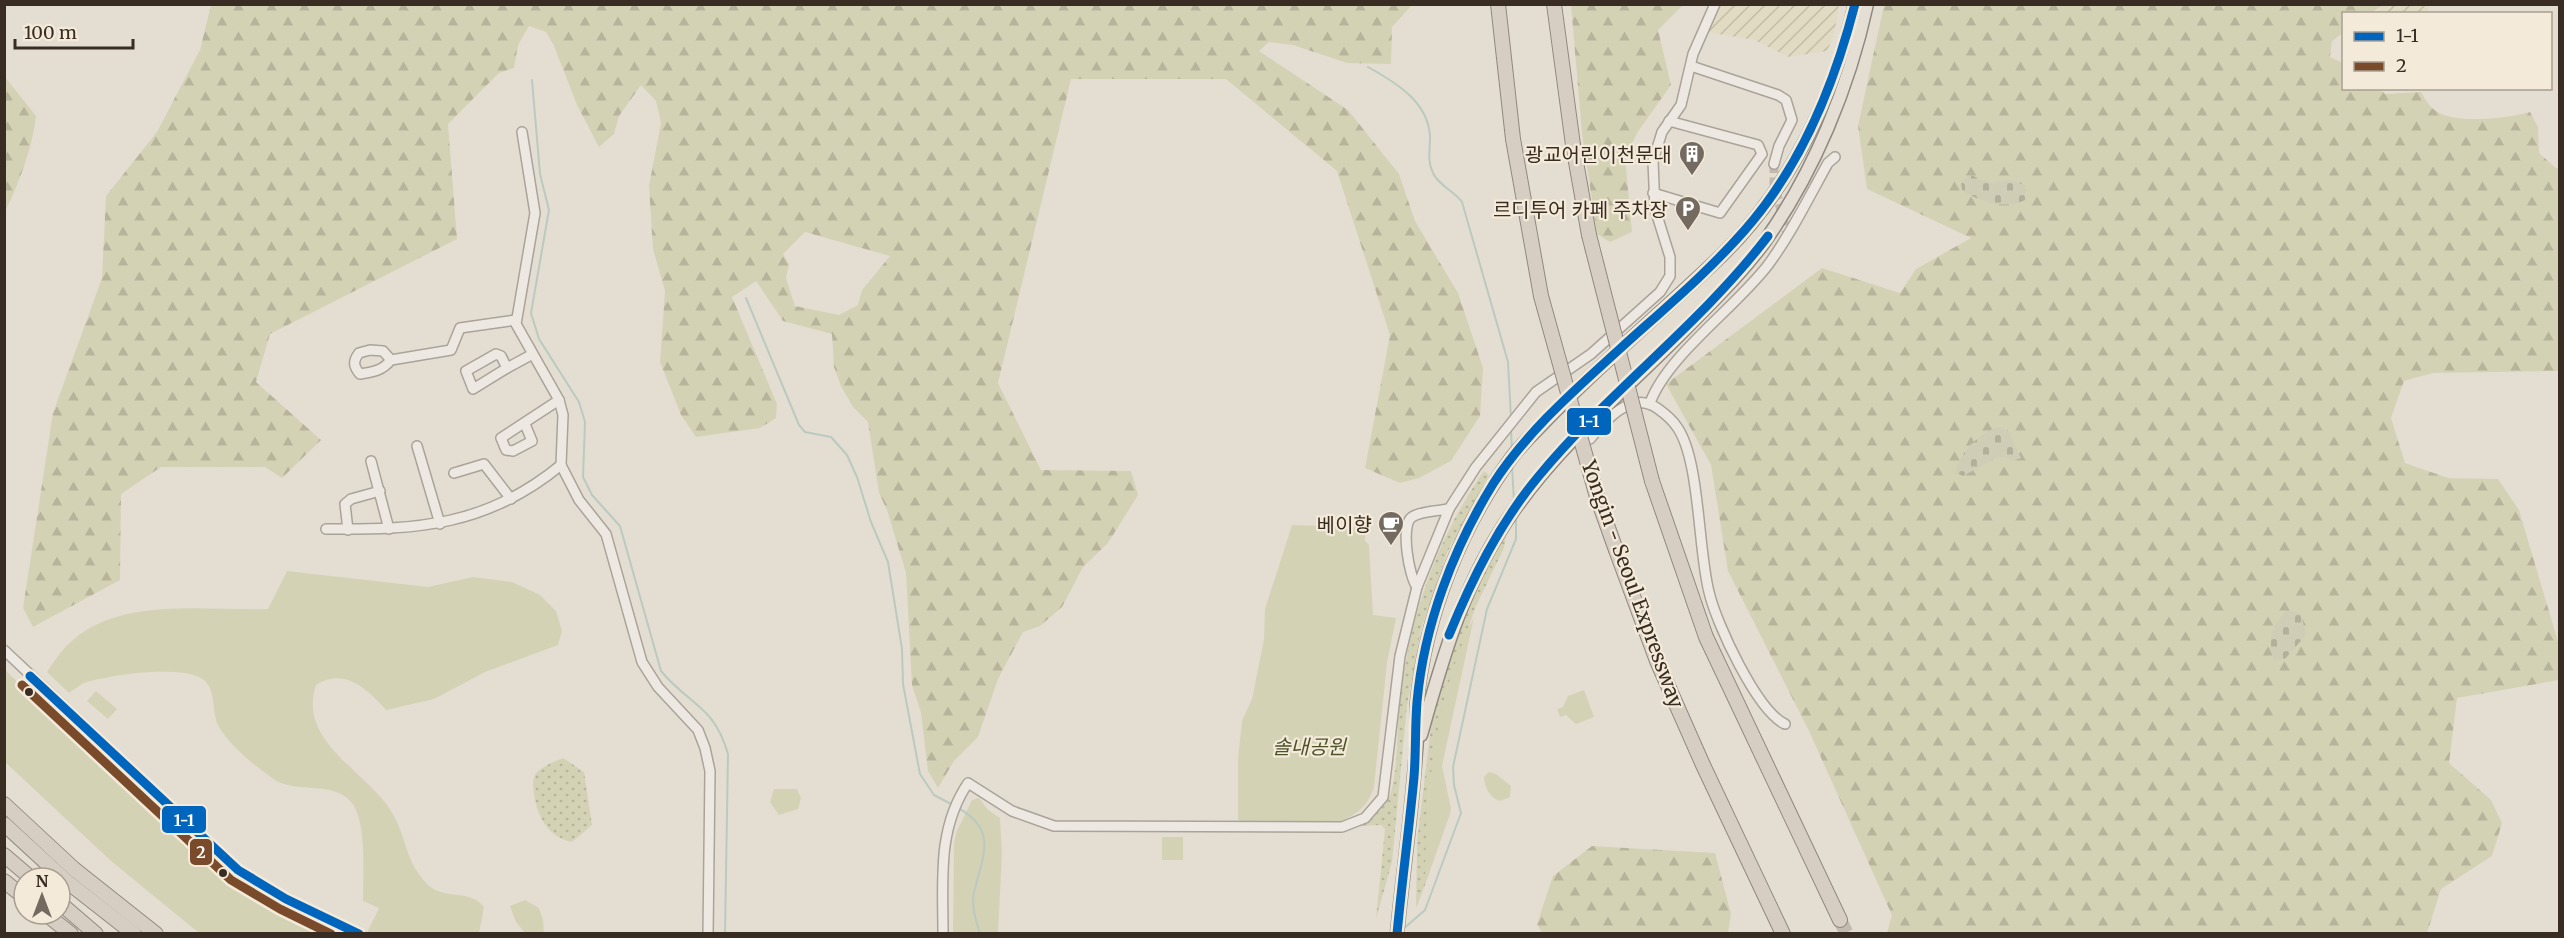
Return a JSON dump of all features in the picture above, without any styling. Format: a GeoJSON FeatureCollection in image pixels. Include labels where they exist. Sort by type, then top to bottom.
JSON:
{"type":"FeatureCollection","features":[{"type":"Feature","properties":{"kind":"highway","name":"Yongin - Seoul Expressway"},"geometry":{"type":"LineString","coordinates":[[1498,4],[1513,139],[1541,296],[1598,497],[1657,661],[1703,765],[1783,933]]}},
{"type":"Feature","properties":{"kind":"highway"},"geometry":{"type":"LineString","coordinates":[[1554,4],[1573,145],[1589,235],[1652,481],[1706,638],[1840,920]]}},
{"type":"Feature","properties":{"kind":"highway"},"geometry":{"type":"LineString","coordinates":[[4,804],[74,869],[156,933]]}},
{"type":"Feature","properties":{"kind":"highway"},"geometry":{"type":"LineString","coordinates":[[4,824],[65,880],[134,933]]}},
{"type":"Feature","properties":{"kind":"highway"},"geometry":{"type":"LineString","coordinates":[[4,855],[17,866]]}},
{"type":"Feature","properties":{"kind":"highway"},"geometry":{"type":"LineString","coordinates":[[72,913],[96,933]]}},
{"type":"Feature","properties":{"kind":"main road"},"geometry":{"type":"LineString","coordinates":[[1397,933],[1416,751],[1417,703],[1432,619],[1447,577],[1467,533],[1508,463],[1523,444],[1587,379],[1740,236],[1784,175],[1807,135],[1838,65],[1856,4]]}},
{"type":"Feature","properties":{"kind":"main road"},"geometry":{"type":"LineString","coordinates":[[1416,751],[1436,677],[1459,610],[1479,566],[1502,527],[1539,475],[1692,323],[1771,232],[1817,151],[1858,41],[1867,4]]}},
{"type":"Feature","properties":{"kind":"street"},"geometry":{"type":"LineString","coordinates":[[942,933],[943,855],[950,817],[959,795],[968,783],[1012,811],[1054,826],[1342,827],[1354,823],[1377,808],[1383,797],[1400,659],[1417,587],[1449,510],[1490,447],[1523,406],[1548,382],[1591,354],[1665,285],[1670,276],[1670,257],[1657,216],[1653,193],[1653,161],[1662,132],[1681,105],[1691,66],[1708,16],[1715,4]]}},
{"type":"Feature","properties":{"kind":"street"},"geometry":{"type":"LineString","coordinates":[[1691,66],[1778,95],[1786,100],[1792,120],[1779,146],[1774,165]]}},
{"type":"Feature","properties":{"kind":"street"},"geometry":{"type":"LineString","coordinates":[[1653,193],[1720,213],[1762,154],[1758,145],[1669,121]]}},
{"type":"Feature","properties":{"kind":"street"},"geometry":{"type":"LineString","coordinates":[[522,132],[535,213],[516,320],[531,355],[554,387],[559,400],[563,416],[561,465],[579,500],[606,534],[642,662],[658,687],[698,730],[705,748],[710,771],[708,933]]}},
{"type":"Feature","properties":{"kind":"street"},"geometry":{"type":"LineString","coordinates":[[1650,403],[1656,388],[1671,368],[1725,314],[1768,265],[1828,163],[1835,157]]}},
{"type":"Feature","properties":{"kind":"street"},"geometry":{"type":"LineString","coordinates":[[391,360],[451,350],[460,328],[516,320]]}},
{"type":"Feature","properties":{"kind":"street"},"geometry":{"type":"LineString","coordinates":[[507,368],[531,355]]}},
{"type":"Feature","properties":{"kind":"street"},"geometry":{"type":"LineString","coordinates":[[525,424],[559,400]]}},
{"type":"Feature","properties":{"kind":"street"},"geometry":{"type":"LineString","coordinates":[[1590,439],[1616,411],[1630,404],[1650,403],[1671,420],[1683,438],[1695,494],[1704,573],[1721,631],[1766,706],[1777,720],[1785,724]]}},
{"type":"Feature","properties":{"kind":"street"},"geometry":{"type":"LineString","coordinates":[[417,446],[440,524]]}},
{"type":"Feature","properties":{"kind":"street"},"geometry":{"type":"LineString","coordinates":[[371,461],[389,529]]}},
{"type":"Feature","properties":{"kind":"street"},"geometry":{"type":"LineString","coordinates":[[453,473],[484,464],[511,498]]}},
{"type":"Feature","properties":{"kind":"street"},"geometry":{"type":"LineString","coordinates":[[326,529],[389,529],[440,524],[494,507],[536,486],[561,465]]}},
{"type":"Feature","properties":{"kind":"street"},"geometry":{"type":"LineString","coordinates":[[348,530],[345,504],[380,491]]}},
{"type":"Feature","properties":{"kind":"street"},"geometry":{"type":"LineString","coordinates":[[1417,587],[1411,579],[1409,567],[1406,527],[1409,519],[1414,515],[1449,510]]}},
{"type":"Feature","properties":{"kind":"street"},"geometry":{"type":"LineString","coordinates":[[4,650],[238,870],[286,899],[360,933]]}},
{"type":"Feature","properties":{"kind":"shaded area"},"geometry":{"type":"Polygon","coordinates":[[[1719,5],[1839,5],[1834,35],[1827,51],[1789,57],[1754,40],[1707,32],[1719,5]]]}},
{"type":"Feature","properties":{"kind":"shaded area"},"geometry":{"type":"Polygon","coordinates":[[[2383,5],[2429,5],[2427,12],[2378,12],[2383,5]]]}},
{"type":"Feature","properties":{"kind":"green space"},"geometry":{"type":"Polygon","coordinates":[[[211,5],[1412,5],[1392,27],[1391,64],[1347,63],[1293,45],[1269,42],[1259,51],[1348,110],[1399,174],[1415,221],[1458,293],[1483,368],[1480,416],[1451,461],[1419,478],[1400,483],[1365,468],[1390,335],[1337,171],[1226,79],[1071,79],[998,383],[1041,470],[1131,471],[1138,495],[1108,543],[1083,567],[1062,607],[1040,626],[1023,632],[998,679],[978,737],[954,761],[938,788],[928,771],[921,713],[912,685],[906,573],[887,510],[879,493],[868,422],[853,407],[841,386],[834,367],[832,334],[783,321],[756,281],[732,297],[777,404],[776,418],[760,428],[696,437],[681,415],[660,362],[665,291],[653,249],[649,186],[661,123],[656,101],[641,85],[619,116],[614,134],[599,147],[577,105],[554,46],[546,32],[529,26],[518,45],[514,68],[499,73],[448,124],[457,239],[270,334],[256,382],[321,440],[282,478],[265,467],[161,467],[121,494],[120,580],[33,627],[23,608],[53,413],[102,278],[106,196],[157,132],[200,50],[211,5]],[[805,232],[783,254],[789,264],[786,278],[795,306],[839,315],[858,305],[862,290],[890,256],[805,232]]]}},
{"type":"Feature","properties":{"kind":"green space"},"geometry":{"type":"Polygon","coordinates":[[[1571,5],[1683,5],[1658,30],[1671,85],[1637,133],[1625,157],[1632,232],[1610,242],[1597,234],[1582,133],[1571,5]]]}},
{"type":"Feature","properties":{"kind":"green space"},"geometry":{"type":"Polygon","coordinates":[[[1884,5],[2383,5],[2372,12],[2342,12],[2342,34],[2332,41],[2330,57],[2342,63],[2342,90],[2381,90],[2385,94],[2421,92],[2432,108],[2441,114],[2465,119],[2494,118],[2530,112],[2538,127],[2539,153],[2559,168],[2559,371],[2433,373],[2404,381],[2391,418],[2405,463],[2448,478],[2498,479],[2519,510],[2559,645],[2559,680],[2457,698],[2449,763],[2491,800],[2502,823],[2492,856],[2441,889],[2427,933],[1887,933],[1892,915],[1809,731],[1728,571],[1711,465],[1666,384],[1822,268],[1900,293],[1916,269],[1971,238],[1867,189],[1858,126],[1884,5]]]}},
{"type":"Feature","properties":{"kind":"green space"},"geometry":{"type":"Polygon","coordinates":[[[5,77],[36,116],[24,166],[5,212],[5,77]]]}},
{"type":"Feature","properties":{"kind":"green space"},"geometry":{"type":"Polygon","coordinates":[[[1971,175],[1989,183],[2009,180],[2025,185],[2025,200],[2018,203],[2001,204],[1976,198],[1962,190],[1961,182],[1971,175]]]}},
{"type":"Feature","properties":{"kind":"green space"},"geometry":{"type":"Polygon","coordinates":[[[1998,427],[2008,430],[2021,458],[2012,461],[1998,457],[1963,476],[1956,473],[1965,451],[1984,434],[1998,427]]]}},
{"type":"Feature","properties":{"kind":"green space"},"geometry":{"type":"Polygon","coordinates":[[[1484,471],[1489,475],[1448,551],[1421,629],[1407,706],[1392,862],[1376,919],[1385,829],[1381,825],[1358,826],[1381,809],[1390,795],[1395,773],[1399,711],[1405,669],[1418,609],[1452,524],[1484,471]]]}},
{"type":"Feature","properties":{"kind":"green space","name":"솔내공원"},"geometry":{"type":"Polygon","coordinates":[[[1292,525],[1365,527],[1365,541],[1369,545],[1373,615],[1396,618],[1387,663],[1374,787],[1369,800],[1356,813],[1338,822],[1254,824],[1238,820],[1238,759],[1242,721],[1252,699],[1264,639],[1265,609],[1292,525]]]}},
{"type":"Feature","properties":{"kind":"green space"},"geometry":{"type":"Polygon","coordinates":[[[1507,532],[1504,548],[1476,606],[1446,693],[1429,789],[1425,885],[1416,908],[1417,842],[1433,709],[1455,634],[1488,562],[1507,532]]]}},
{"type":"Feature","properties":{"kind":"green space"},"geometry":{"type":"Polygon","coordinates":[[[287,571],[428,587],[473,577],[512,582],[540,595],[556,611],[562,631],[558,645],[485,672],[434,699],[386,710],[363,688],[345,679],[326,680],[316,685],[313,705],[316,723],[325,739],[380,796],[391,811],[414,866],[427,884],[441,892],[471,898],[484,907],[479,933],[367,933],[379,908],[363,901],[362,836],[357,812],[352,803],[344,796],[326,789],[284,784],[252,763],[230,742],[219,727],[211,690],[204,680],[194,675],[180,673],[146,672],[95,680],[82,684],[69,693],[47,672],[73,640],[93,626],[115,617],[166,609],[268,609],[287,571]]]}},
{"type":"Feature","properties":{"kind":"green space"},"geometry":{"type":"Polygon","coordinates":[[[2288,609],[2301,614],[2306,635],[2285,659],[2274,660],[2270,646],[2272,633],[2288,609]]]}},
{"type":"Feature","properties":{"kind":"green space"},"geometry":{"type":"Polygon","coordinates":[[[1474,617],[1442,766],[1451,808],[1450,814],[1425,885],[1427,817],[1434,748],[1449,681],[1474,617]]]}},
{"type":"Feature","properties":{"kind":"green space"},"geometry":{"type":"Polygon","coordinates":[[[4,669],[230,883],[321,933],[199,933],[111,861],[5,762],[4,669]]]}},
{"type":"Feature","properties":{"kind":"green space"},"geometry":{"type":"Polygon","coordinates":[[[1584,690],[1594,717],[1576,724],[1566,715],[1560,717],[1557,709],[1563,707],[1568,696],[1584,690]]]}},
{"type":"Feature","properties":{"kind":"green space"},"geometry":{"type":"Polygon","coordinates":[[[96,691],[117,709],[108,719],[87,701],[96,691]]]}},
{"type":"Feature","properties":{"kind":"green space"},"geometry":{"type":"Polygon","coordinates":[[[563,758],[584,772],[592,825],[572,842],[556,835],[545,824],[538,810],[533,789],[533,780],[537,772],[563,758]]]}},
{"type":"Feature","properties":{"kind":"green space"},"geometry":{"type":"Polygon","coordinates":[[[1489,772],[1496,774],[1511,786],[1510,797],[1500,801],[1491,795],[1484,781],[1484,777],[1489,772]]]}},
{"type":"Feature","properties":{"kind":"green space"},"geometry":{"type":"Polygon","coordinates":[[[774,789],[797,789],[801,798],[798,809],[779,815],[770,802],[774,789]]]}},
{"type":"Feature","properties":{"kind":"green space"},"geometry":{"type":"Polygon","coordinates":[[[979,798],[988,810],[1000,818],[1002,853],[998,933],[953,933],[956,833],[972,800],[979,798]]]}},
{"type":"Feature","properties":{"kind":"green space"},"geometry":{"type":"Polygon","coordinates":[[[1162,837],[1183,837],[1183,860],[1162,860],[1162,837]]]}},
{"type":"Feature","properties":{"kind":"green space"},"geometry":{"type":"Polygon","coordinates":[[[1592,846],[1715,853],[1731,914],[1728,933],[1542,933],[1537,924],[1553,876],[1592,846]]]}},
{"type":"Feature","properties":{"kind":"green space"},"geometry":{"type":"Polygon","coordinates":[[[525,900],[539,908],[544,933],[524,932],[516,922],[510,906],[525,900]]]}},
{"type":"Feature","properties":{"kind":"waterway"},"geometry":{"type":"LineString","coordinates":[[1368,67],[1409,94],[1424,113],[1430,137],[1431,169],[1435,177],[1462,202],[1508,362],[1511,418]]}},
{"type":"Feature","properties":{"kind":"waterway"},"geometry":{"type":"LineString","coordinates":[[532,80],[540,174],[549,210],[531,313],[539,339],[579,402],[585,422],[583,477],[592,495],[620,526],[661,671],[708,715],[716,725],[728,754],[725,934]]}},
{"type":"Feature","properties":{"kind":"waterway"},"geometry":{"type":"LineString","coordinates":[[746,298],[799,425],[805,432],[831,437],[847,455],[857,477],[871,522],[888,562],[902,649],[903,684],[920,774],[934,795],[953,805]]}},
{"type":"Feature","properties":{"kind":"waterway"},"geometry":{"type":"LineString","coordinates":[[1511,430],[1512,451]]}},
{"type":"Feature","properties":{"kind":"waterway"},"geometry":{"type":"LineString","coordinates":[[1512,466],[1514,502]]}},
{"type":"Feature","properties":{"kind":"waterway"},"geometry":{"type":"LineString","coordinates":[[1402,930],[1425,910],[1461,813],[1454,785],[1453,767],[1487,609],[1516,539],[1516,516]]}},
{"type":"Feature","properties":{"kind":"waterway"},"geometry":{"type":"LineString","coordinates":[[958,808],[971,816],[983,835],[983,856],[973,898],[974,913],[980,934]]}},
{"type":"Feature","properties":{"kind":"tunnel"},"geometry":{"type":"LineString","coordinates":[[1774,164],[1774,183],[1787,234]]}},
{"type":"Feature","properties":{"kind":"tunnel"},"geometry":{"type":"LineString","coordinates":[[1840,920],[1847,934]]}},
{"type":"Feature","properties":{"kind":"transit line","name":"1-1"},"geometry":{"type":"LineString","coordinates":[[1397,934],[1414,777],[1416,711],[1421,673],[1434,616],[1453,561],[1465,535],[1493,484],[1537,428],[1715,261],[1764,206],[1799,153],[1813,124],[1837,65],[1855,4]]}},
{"type":"Feature","properties":{"kind":"transit line","name":"1-1"},"geometry":{"type":"LineString","coordinates":[[1449,635],[1467,593],[1499,533],[1538,477],[1594,416],[1713,299],[1768,236]]}},
{"type":"Feature","properties":{"kind":"transit line","name":"1-1"},"geometry":{"type":"LineString","coordinates":[[30,676],[238,870],[286,899],[359,934]]}},
{"type":"Feature","properties":{"kind":"transit line","name":"2"},"geometry":{"type":"LineString","coordinates":[[22,685],[231,880],[280,909],[331,934]]}},
{"type":"Feature","properties":{"kind":"place","name":"광교어린이천문대"},"geometry":{"type":"Point","coordinates":[1692,177]}},
{"type":"Feature","properties":{"kind":"place","name":"르디투어 카페 주차장"},"geometry":{"type":"Point","coordinates":[1688,232]}},
{"type":"Feature","properties":{"kind":"place","name":"베이향"},"geometry":{"type":"Point","coordinates":[1391,547]}}]}
